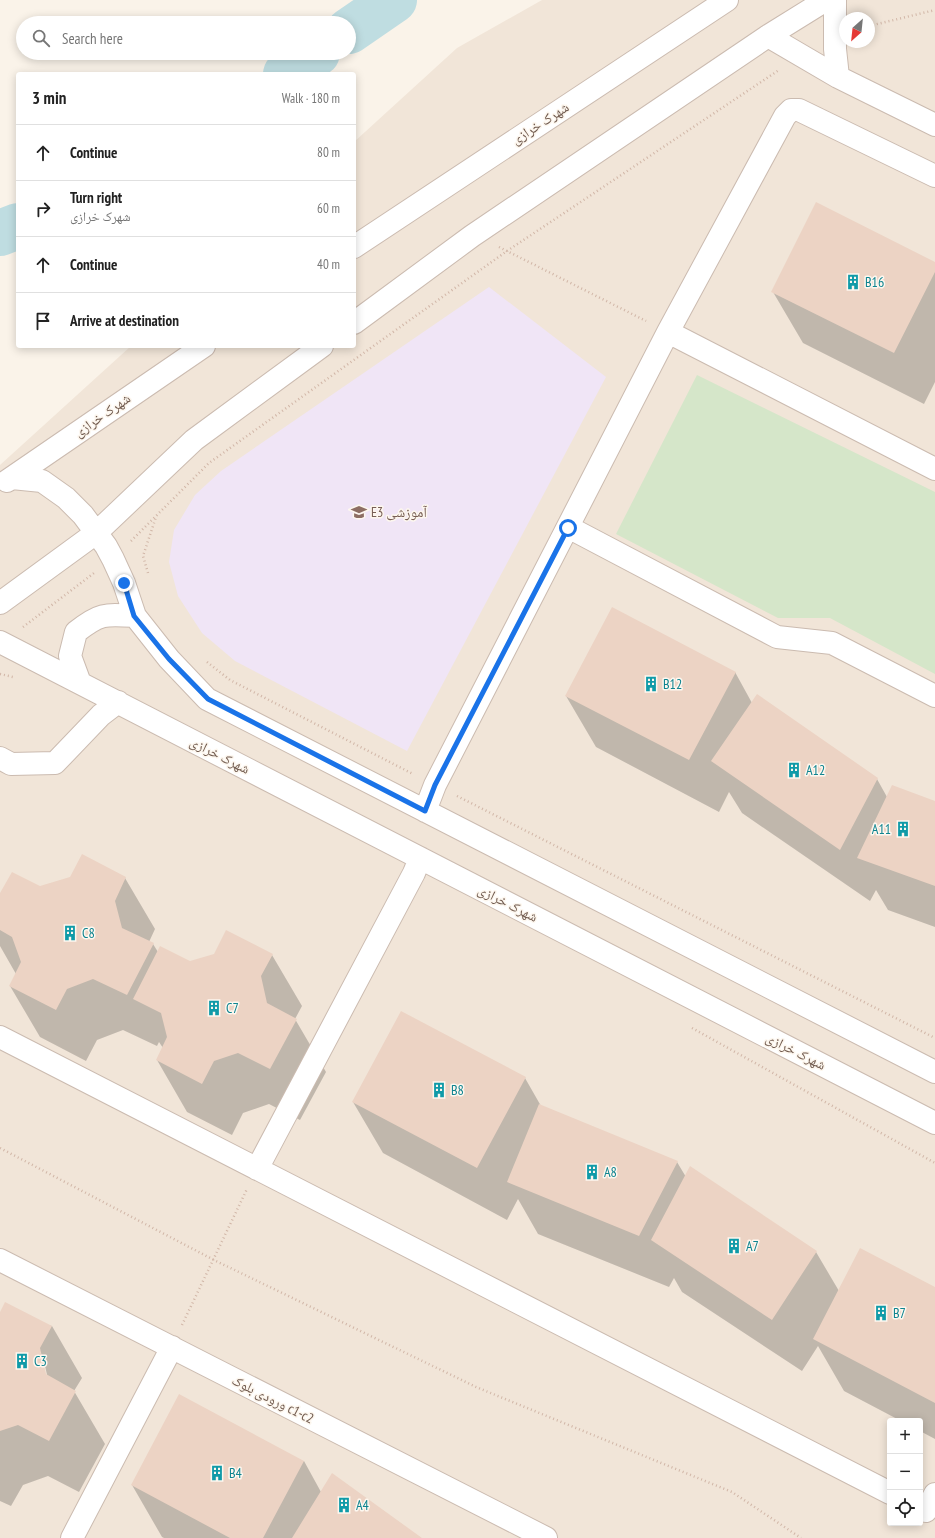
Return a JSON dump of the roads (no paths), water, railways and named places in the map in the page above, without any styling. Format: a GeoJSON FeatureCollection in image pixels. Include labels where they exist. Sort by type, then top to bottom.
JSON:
{"type":"FeatureCollection","features":[{"type":"Feature","properties":{"kind":"street","name":"شهرک خرازی"},"geometry":{"type":"LineString","coordinates":[[356,246],[727,0]]}},
{"type":"Feature","properties":{"kind":"street"},"geometry":{"type":"LineString","coordinates":[[356,322],[472,236],[768,36],[826,0]]}},
{"type":"Feature","properties":{"kind":"street"},"geometry":{"type":"LineString","coordinates":[[835,0],[835,49],[838,77]]}},
{"type":"Feature","properties":{"kind":"street"},"geometry":{"type":"LineString","coordinates":[[768,36],[838,77],[935,125]]}},
{"type":"Feature","properties":{"kind":"street"},"geometry":{"type":"LineString","coordinates":[[425,811],[435,785],[668,332],[785,116],[791,110],[799,110],[935,176]]}},
{"type":"Feature","properties":{"kind":"street"},"geometry":{"type":"LineString","coordinates":[[668,332],[935,469]]}},
{"type":"Feature","properties":{"kind":"street","name":"شهرک خرازی"},"geometry":{"type":"LineString","coordinates":[[6,482],[201,348]]}},
{"type":"Feature","properties":{"kind":"street"},"geometry":{"type":"LineString","coordinates":[[0,603],[96,533],[194,440],[319,348]]}},
{"type":"Feature","properties":{"kind":"street"},"geometry":{"type":"LineString","coordinates":[[6,482],[42,481],[66,498],[83,515],[106,546],[113,559],[124,583],[134,616],[169,659],[208,699],[935,1072]]}},
{"type":"Feature","properties":{"kind":"street"},"geometry":{"type":"LineString","coordinates":[[568,528],[777,637],[832,643],[935,696]]}},
{"type":"Feature","properties":{"kind":"street"},"geometry":{"type":"LineString","coordinates":[[80,683],[70,656],[76,632],[92,619],[109,614],[134,616]]}},
{"type":"Feature","properties":{"kind":"street","name":"شهرک خرازی"},"geometry":{"type":"LineString","coordinates":[[1,642],[935,1123]]}},
{"type":"Feature","properties":{"kind":"street"},"geometry":{"type":"LineString","coordinates":[[0,758],[11,764],[55,763],[101,715],[118,702]]}},
{"type":"Feature","properties":{"kind":"street"},"geometry":{"type":"LineString","coordinates":[[257,1169],[414,873],[420,858]]}},
{"type":"Feature","properties":{"kind":"street"},"geometry":{"type":"LineString","coordinates":[[0,1037],[887,1491]]}},
{"type":"Feature","properties":{"kind":"street","name":"ورودی بلوک c1-c2"},"geometry":{"type":"LineString","coordinates":[[0,1260],[546,1538]]}},
{"type":"Feature","properties":{"kind":"street"},"geometry":{"type":"LineString","coordinates":[[72,1538],[172,1348]]}},
{"type":"Feature","properties":{"kind":"waterway"},"geometry":{"type":"LineString","coordinates":[[356,26],[394,0]]}},
{"type":"Feature","properties":{"kind":"waterway"},"geometry":{"type":"LineString","coordinates":[[289,72],[307,60]]}},
{"type":"Feature","properties":{"kind":"waterway"},"geometry":{"type":"LineString","coordinates":[[0,233],[16,227]]}},
{"type":"Feature","properties":{"kind":"place","name":"B16"},"geometry":{"type":"Point","coordinates":[853,282]}},
{"type":"Feature","properties":{"kind":"place","name":"E3 آموزشی"},"geometry":{"type":"Point","coordinates":[359,512]}},
{"type":"Feature","properties":{"kind":"place","name":"B12"},"geometry":{"type":"Point","coordinates":[651,684]}},
{"type":"Feature","properties":{"kind":"place","name":"A12"},"geometry":{"type":"Point","coordinates":[794,770]}},
{"type":"Feature","properties":{"kind":"place","name":"A11"},"geometry":{"type":"Point","coordinates":[903,829]}},
{"type":"Feature","properties":{"kind":"place","name":"C8"},"geometry":{"type":"Point","coordinates":[70,933]}},
{"type":"Feature","properties":{"kind":"place","name":"C7"},"geometry":{"type":"Point","coordinates":[214,1008]}},
{"type":"Feature","properties":{"kind":"place","name":"B8"},"geometry":{"type":"Point","coordinates":[439,1090]}},
{"type":"Feature","properties":{"kind":"place","name":"A8"},"geometry":{"type":"Point","coordinates":[592,1172]}},
{"type":"Feature","properties":{"kind":"place","name":"A7"},"geometry":{"type":"Point","coordinates":[734,1246]}},
{"type":"Feature","properties":{"kind":"place","name":"B7"},"geometry":{"type":"Point","coordinates":[881,1313]}},
{"type":"Feature","properties":{"kind":"place","name":"C3"},"geometry":{"type":"Point","coordinates":[22,1361]}},
{"type":"Feature","properties":{"kind":"place","name":"B4"},"geometry":{"type":"Point","coordinates":[217,1473]}},
{"type":"Feature","properties":{"kind":"place","name":"A4"},"geometry":{"type":"Point","coordinates":[344,1505]}}]}
